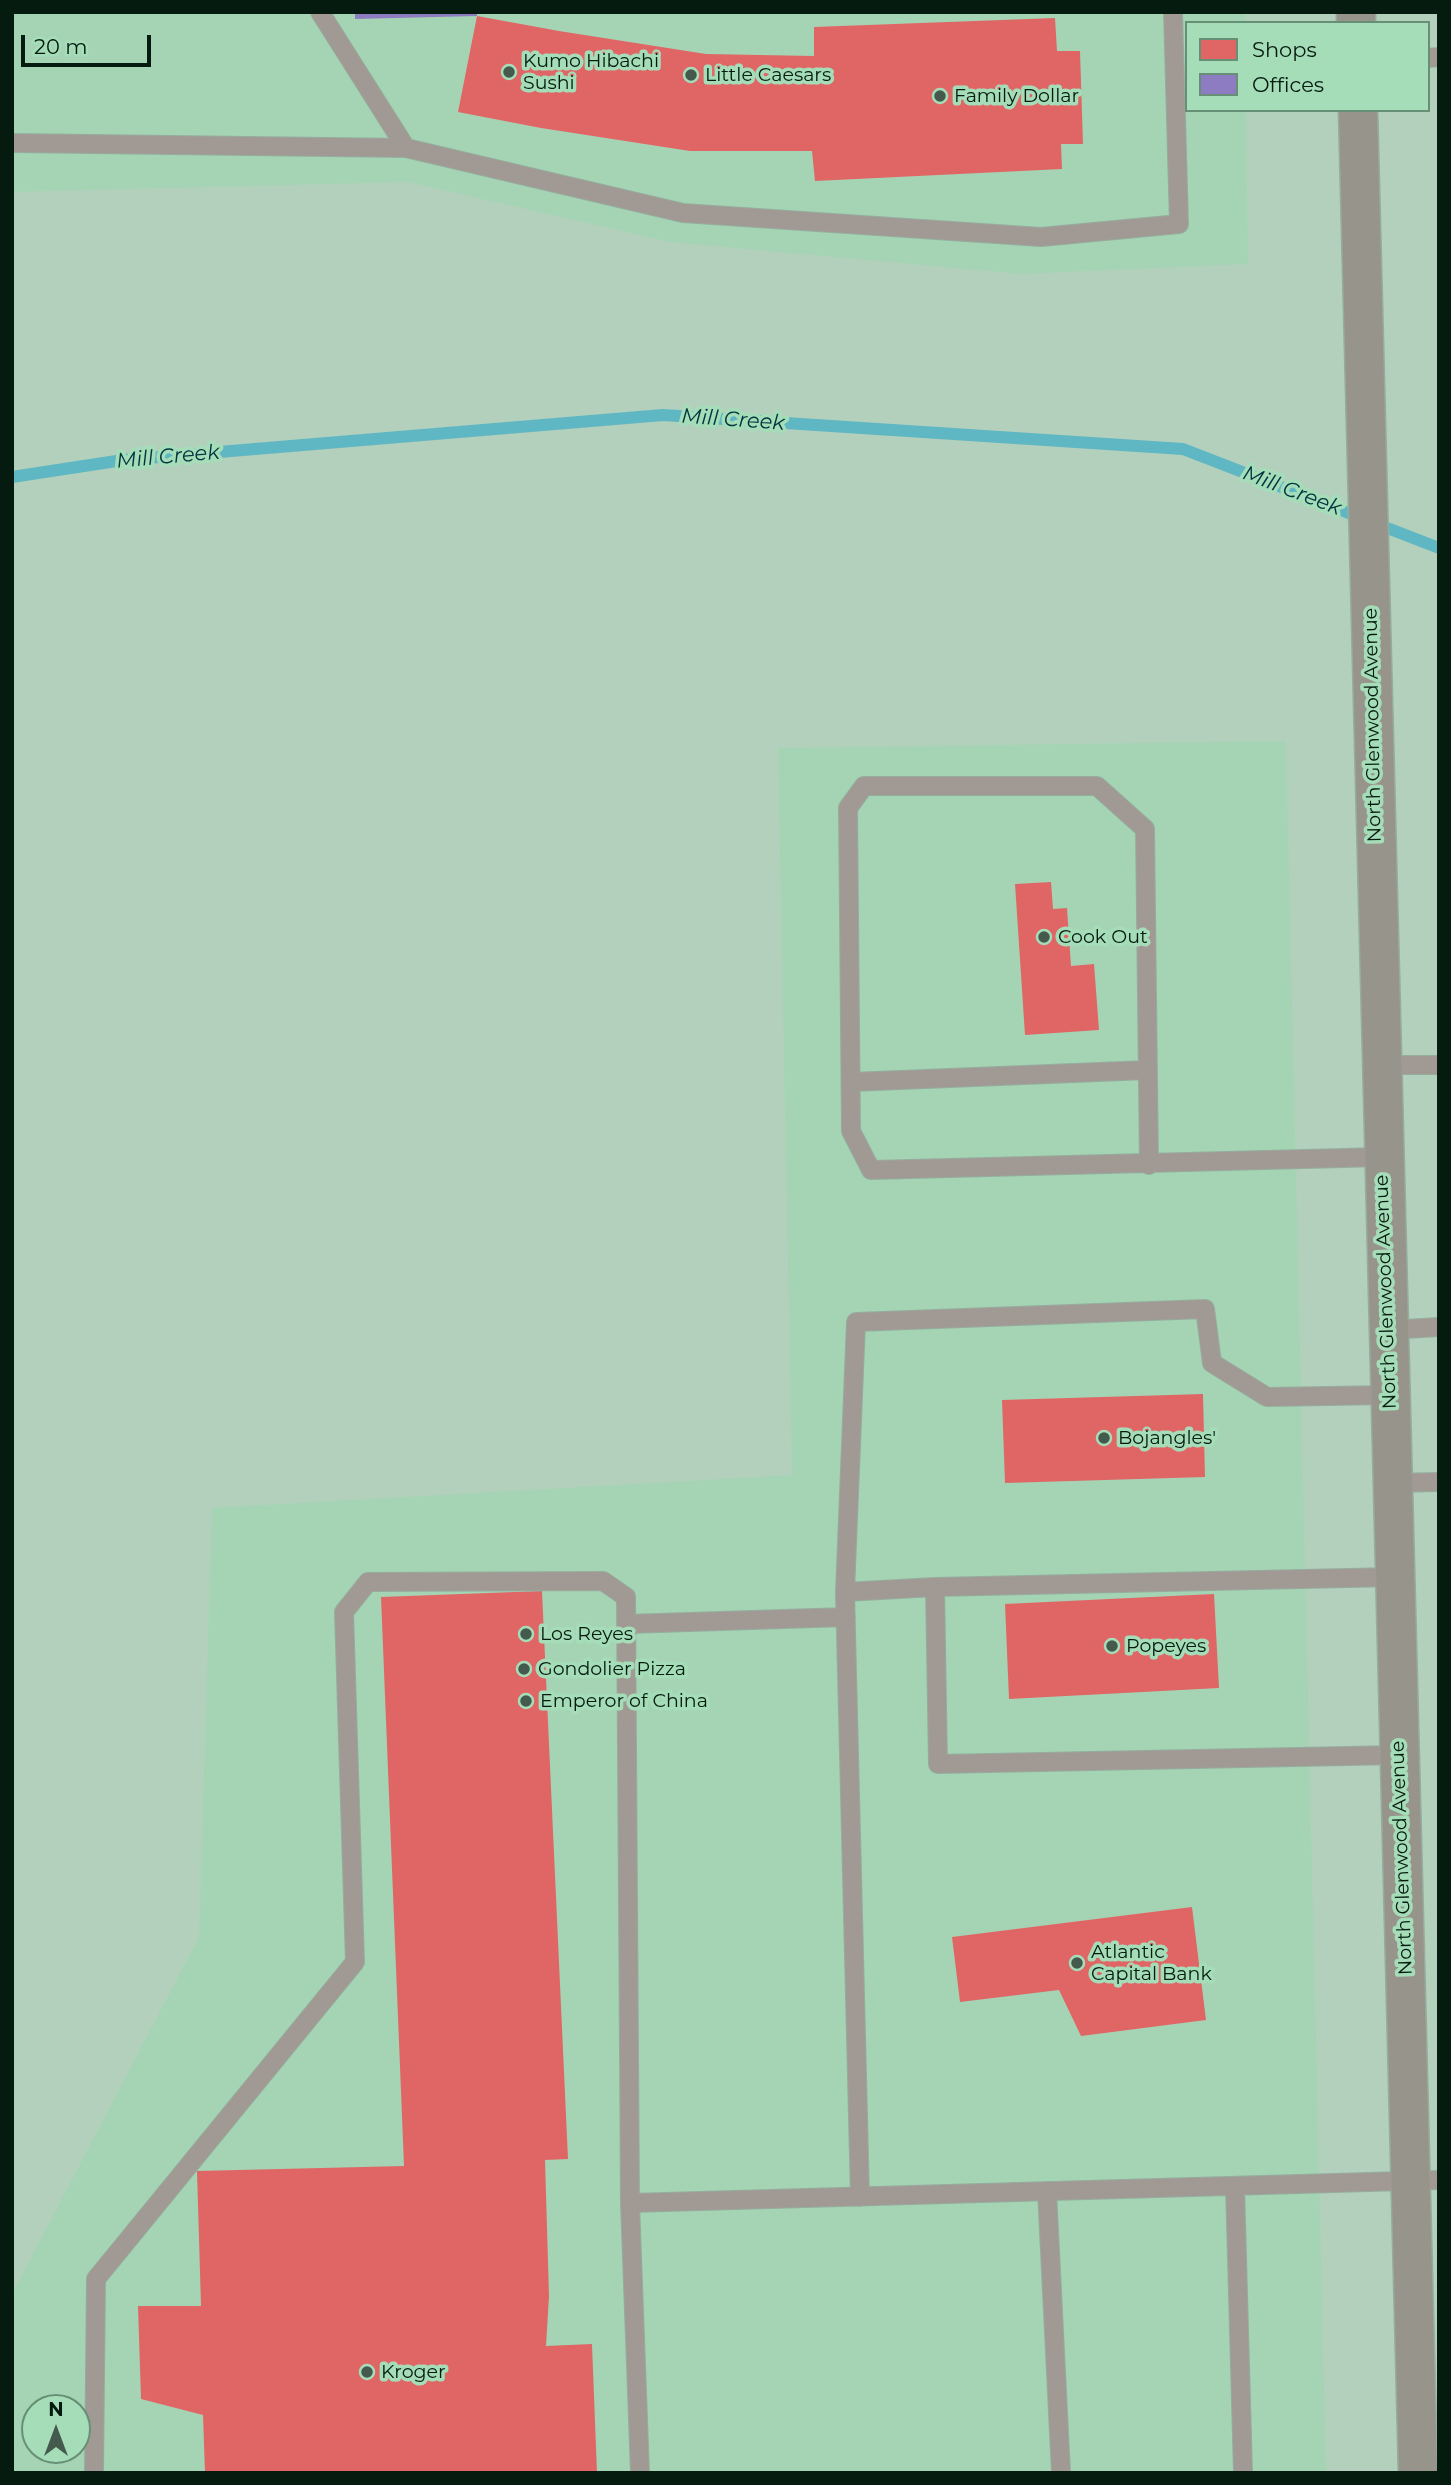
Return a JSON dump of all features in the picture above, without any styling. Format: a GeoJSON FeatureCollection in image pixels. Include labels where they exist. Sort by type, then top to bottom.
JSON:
{"type":"FeatureCollection","features":[{"type":"Feature","properties":{"kind":"main road","name":"North Glenwood Avenue"},"geometry":{"type":"LineString","coordinates":[[1357,112],[1399,1755],[1425,2180],[1418,2473]]}},
{"type":"Feature","properties":{"kind":"lane"},"geometry":{"type":"LineString","coordinates":[[320,12],[405,148]]}},
{"type":"Feature","properties":{"kind":"lane"},"geometry":{"type":"LineString","coordinates":[[12,143],[405,148],[683,213],[1041,237],[1179,224],[1173,12]]}},
{"type":"Feature","properties":{"kind":"lane"},"geometry":{"type":"LineString","coordinates":[[1149,1165],[1145,829],[1097,786],[864,786],[848,808],[851,1131],[872,1170],[1149,1165],[1383,1157]]}},
{"type":"Feature","properties":{"kind":"lane"},"geometry":{"type":"LineString","coordinates":[[1381,1065],[1439,1065]]}},
{"type":"Feature","properties":{"kind":"lane"},"geometry":{"type":"LineString","coordinates":[[851,1082],[1148,1070]]}},
{"type":"Feature","properties":{"kind":"lane"},"geometry":{"type":"LineString","coordinates":[[860,2197],[845,1592],[856,1322],[1205,1309],[1212,1363],[1267,1397],[1389,1395]]}},
{"type":"Feature","properties":{"kind":"lane"},"geometry":{"type":"LineString","coordinates":[[1388,1330],[1439,1327]]}},
{"type":"Feature","properties":{"kind":"lane"},"geometry":{"type":"LineString","coordinates":[[1392,1483],[1439,1482]]}},
{"type":"Feature","properties":{"kind":"lane"},"geometry":{"type":"LineString","coordinates":[[845,1592],[935,1587],[1394,1577]]}},
{"type":"Feature","properties":{"kind":"lane"},"geometry":{"type":"LineString","coordinates":[[94,2473],[96,2279],[355,1962],[344,1612],[368,1582],[603,1581],[626,1597],[630,2203],[640,2473]]}},
{"type":"Feature","properties":{"kind":"lane"},"geometry":{"type":"LineString","coordinates":[[935,1587],[937,1764],[1399,1755]]}},
{"type":"Feature","properties":{"kind":"lane"},"geometry":{"type":"LineString","coordinates":[[627,1624],[846,1617]]}},
{"type":"Feature","properties":{"kind":"lane"},"geometry":{"type":"LineString","coordinates":[[630,2203],[1425,2180]]}},
{"type":"Feature","properties":{"kind":"lane"},"geometry":{"type":"LineString","coordinates":[[1235,2186],[1243,2473]]}},
{"type":"Feature","properties":{"kind":"lane"},"geometry":{"type":"LineString","coordinates":[[1047,2191],[1062,2473]]}},
{"type":"Feature","properties":{"kind":"shaded area"},"geometry":{"type":"Polygon","coordinates":[[[12,12],[1245,12],[1245,21],[1185,21],[1185,112],[1246,112],[1248,264],[1022,274],[670,242],[408,182],[12,192],[12,12]]]}},
{"type":"Feature","properties":{"kind":"shaded area"},"geometry":{"type":"Polygon","coordinates":[[[1286,741],[1326,2473],[12,2473],[12,2294],[199,1937],[212,1508],[792,1475],[778,748],[1286,741]]]}},
{"type":"Feature","properties":{"kind":"building: Shops"},"geometry":{"type":"Polygon","coordinates":[[[477,16],[706,54],[814,56],[814,27],[1055,18],[1057,51],[1080,51],[1083,144],[1061,144],[1062,169],[815,181],[812,151],[690,151],[458,112],[477,16]]]}},
{"type":"Feature","properties":{"kind":"building: Shops","name":"Cook Out"},"geometry":{"type":"Polygon","coordinates":[[[1051,882],[1053,909],[1067,908],[1071,966],[1094,964],[1099,1030],[1025,1035],[1015,884],[1051,882]]]}},
{"type":"Feature","properties":{"kind":"building: Shops","name":"Bojangles'"},"geometry":{"type":"Polygon","coordinates":[[[1203,1394],[1205,1477],[1005,1483],[1002,1400],[1203,1394]]]}},
{"type":"Feature","properties":{"kind":"building: Shops"},"geometry":{"type":"Polygon","coordinates":[[[542,1591],[568,2159],[545,2160],[549,2296],[546,2346],[592,2344],[597,2473],[205,2473],[203,2415],[141,2399],[138,2306],[201,2306],[197,2171],[404,2166],[381,1597],[542,1591]]]}},
{"type":"Feature","properties":{"kind":"building: Shops","name":"Popeyes"},"geometry":{"type":"Polygon","coordinates":[[[1214,1594],[1219,1688],[1009,1699],[1005,1604],[1214,1594]]]}},
{"type":"Feature","properties":{"kind":"building: Shops","name":"Atlantic Capital Bank"},"geometry":{"type":"Polygon","coordinates":[[[1192,1907],[1206,2020],[1081,2036],[1059,1990],[960,2002],[952,1937],[1192,1907]]]}},
{"type":"Feature","properties":{"kind":"building: Offices"},"geometry":{"type":"Polygon","coordinates":[[[355,12],[477,12],[477,16],[355,19],[355,12]]]}},
{"type":"Feature","properties":{"kind":"waterway","name":"Mill Creek"},"geometry":{"type":"LineString","coordinates":[[12,477],[123,460],[663,415],[1183,449],[1439,548]]}},
{"type":"Feature","properties":{"kind":"place","name":"Kumo Hibachi Sushi"},"geometry":{"type":"Point","coordinates":[509,72]}},
{"type":"Feature","properties":{"kind":"place","name":"Little Caesars"},"geometry":{"type":"Point","coordinates":[691,75]}},
{"type":"Feature","properties":{"kind":"place","name":"Family Dollar"},"geometry":{"type":"Point","coordinates":[940,96]}},
{"type":"Feature","properties":{"kind":"place","name":"Cook Out"},"geometry":{"type":"Point","coordinates":[1044,937]}},
{"type":"Feature","properties":{"kind":"place","name":"Bojangles'"},"geometry":{"type":"Point","coordinates":[1104,1438]}},
{"type":"Feature","properties":{"kind":"place","name":"Los Reyes"},"geometry":{"type":"Point","coordinates":[526,1634]}},
{"type":"Feature","properties":{"kind":"place","name":"Popeyes"},"geometry":{"type":"Point","coordinates":[1112,1646]}},
{"type":"Feature","properties":{"kind":"place","name":"Gondolier Pizza"},"geometry":{"type":"Point","coordinates":[524,1669]}},
{"type":"Feature","properties":{"kind":"place","name":"Emperor of China"},"geometry":{"type":"Point","coordinates":[526,1701]}},
{"type":"Feature","properties":{"kind":"place","name":"Atlantic Capital Bank"},"geometry":{"type":"Point","coordinates":[1077,1963]}},
{"type":"Feature","properties":{"kind":"place","name":"Kroger"},"geometry":{"type":"Point","coordinates":[367,2372]}}]}
